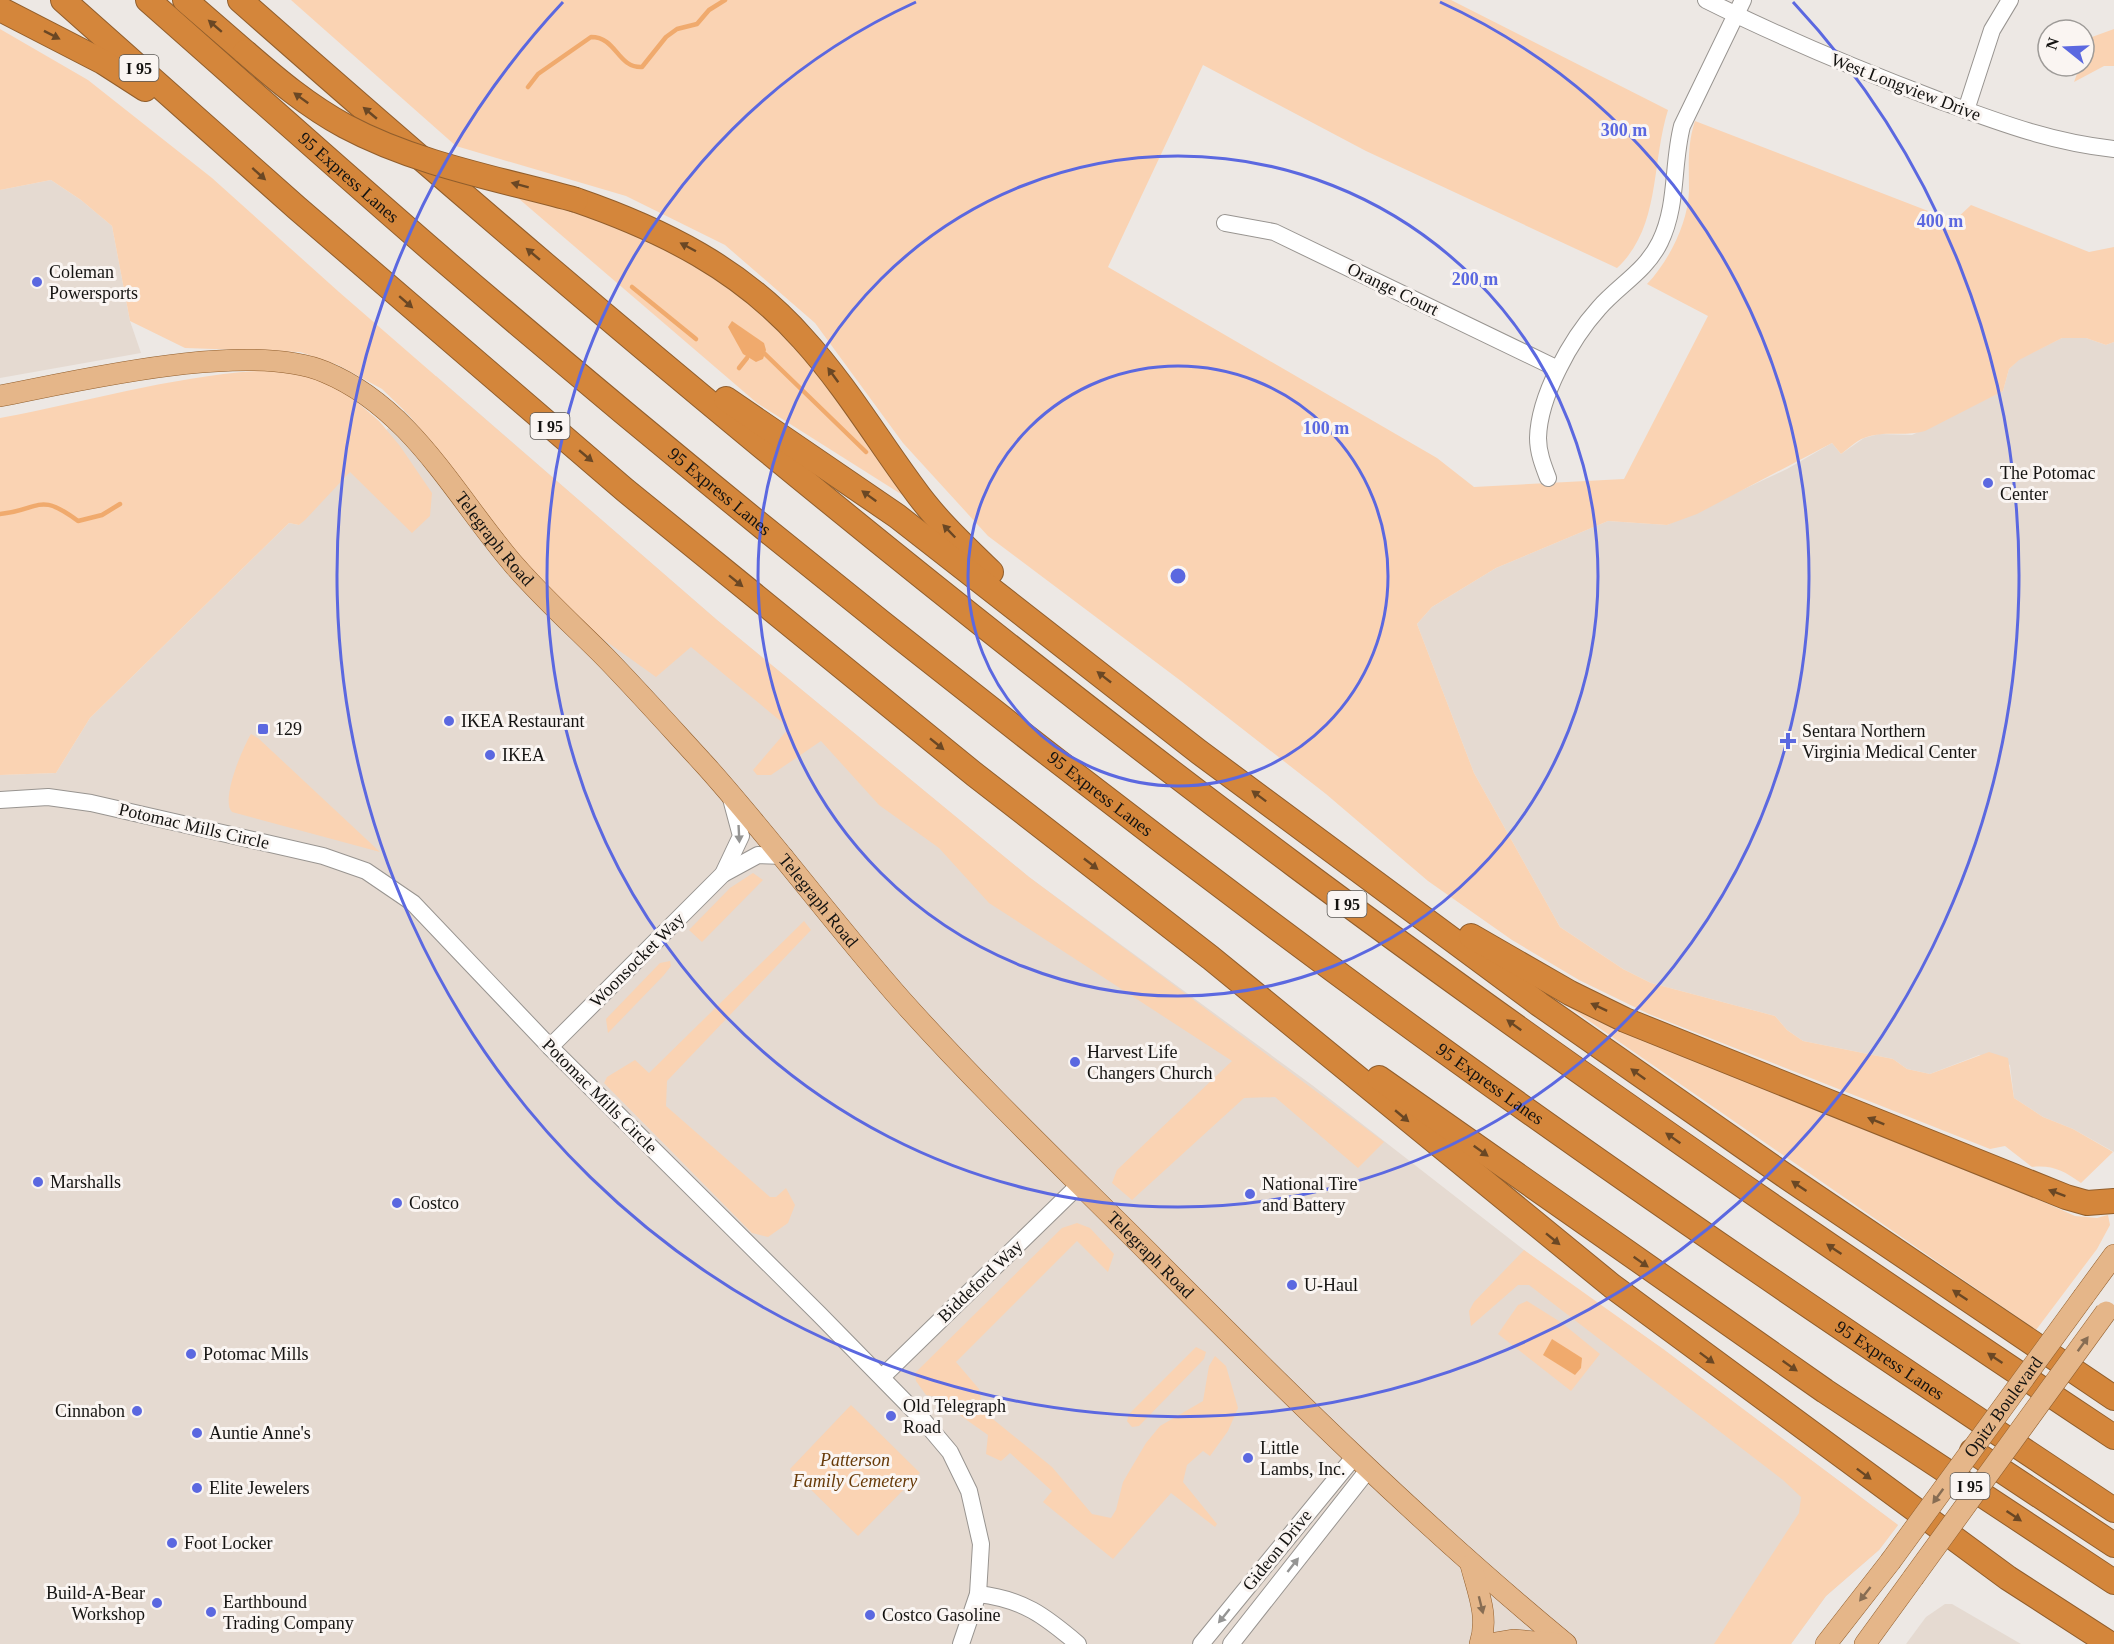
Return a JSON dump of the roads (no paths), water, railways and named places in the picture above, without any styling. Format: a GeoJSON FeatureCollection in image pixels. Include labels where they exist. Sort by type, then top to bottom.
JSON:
{"type":"FeatureCollection","features":[{"type":"Feature","properties":{"kind":"highway","name":"I 95"},"geometry":{"type":"LineString","coordinates":[[63,0],[215,135],[625,490],[974,774],[1211,958],[1495,1161],[1826,1391],[2114,1582]]}},
{"type":"Feature","properties":{"kind":"highway","name":"95 Express Lanes"},"geometry":{"type":"LineString","coordinates":[[148,0],[449,264],[795,552],[1279,929],[1499,1090],[1776,1284],[2114,1510]]}},
{"type":"Feature","properties":{"kind":"highway"},"geometry":{"type":"LineString","coordinates":[[185,0],[245,52],[317,109],[368,138],[442,163],[576,200],[631,219],[707,257],[771,308],[802,337],[830,370],[937,518],[1082,660]]}},
{"type":"Feature","properties":{"kind":"highway","name":"I 95"},"geometry":{"type":"LineString","coordinates":[[240,0],[615,324],[823,497],[1107,722],[1304,872],[1720,1172],[2114,1437]]}},
{"type":"Feature","properties":{"kind":"highway"},"geometry":{"type":"LineString","coordinates":[[0,9],[103,62],[215,135]]}},
{"type":"Feature","properties":{"kind":"highway"},"geometry":{"type":"LineString","coordinates":[[615,324],[846,479],[1305,831],[1653,1085],[2114,1398]]}},
{"type":"Feature","properties":{"kind":"highway"},"geometry":{"type":"LineString","coordinates":[[1305,831],[1485,946],[1570,993],[1625,1020],[2066,1197],[2087,1203],[2114,1201]]}},
{"type":"Feature","properties":{"kind":"highway"},"geometry":{"type":"LineString","coordinates":[[1211,958],[1612,1286],[2008,1578],[2110,1644]]}},
{"type":"Feature","properties":{"kind":"highway"},"geometry":{"type":"LineString","coordinates":[[1972,1450],[2114,1545]]}},
{"type":"Feature","properties":{"kind":"highway"},"geometry":{"type":"LineString","coordinates":[[2008,1578],[2086,1644]]}},
{"type":"Feature","properties":{"kind":"main road","name":"Telegraph Road"},"geometry":{"type":"LineString","coordinates":[[0,396],[161,367],[260,360],[303,365],[325,372],[366,392],[399,420],[518,570],[634,687],[729,792],[785,856],[903,1002],[1079,1185],[1361,1463],[1471,1565],[1566,1644]]}},
{"type":"Feature","properties":{"kind":"main road","name":"Opitz Boulevard"},"geometry":{"type":"LineString","coordinates":[[1824,1644],[1890,1562],[2114,1255]]}},
{"type":"Feature","properties":{"kind":"main road","name":"Opitz Boulevard"},"geometry":{"type":"LineString","coordinates":[[1865,1644],[2111,1306]]}},
{"type":"Feature","properties":{"kind":"main road"},"geometry":{"type":"LineString","coordinates":[[1471,1565],[1485,1618],[1480,1644]]}},
{"type":"Feature","properties":{"kind":"main road"},"geometry":{"type":"LineString","coordinates":[[1489,1644],[1513,1640],[1559,1644]]}},
{"type":"Feature","properties":{"kind":"street","name":"West Longview Drive"},"geometry":{"type":"LineString","coordinates":[[1706,0],[1739,7],[1829,58],[1966,110],[2057,141],[2114,149]]}},
{"type":"Feature","properties":{"kind":"street"},"geometry":{"type":"LineString","coordinates":[[1966,110],[1992,30],[2010,0]]}},
{"type":"Feature","properties":{"kind":"street"},"geometry":{"type":"LineString","coordinates":[[1548,478],[1540,457],[1539,433],[1558,369],[1599,307],[1634,277],[1659,244],[1672,208],[1677,148],[1682,126],[1739,7]]}},
{"type":"Feature","properties":{"kind":"street","name":"Orange Court"},"geometry":{"type":"LineString","coordinates":[[1225,223],[1274,232],[1558,369]]}},
{"type":"Feature","properties":{"kind":"street","name":"Woonsocket Way"},"geometry":{"type":"LineString","coordinates":[[723,874],[741,836],[729,792]]}},
{"type":"Feature","properties":{"kind":"street","name":"Potomac Mills Circle"},"geometry":{"type":"LineString","coordinates":[[0,800],[48,797],[91,803],[323,856],[366,871],[413,903],[550,1047],[882,1377],[950,1452],[965,1482],[976,1517],[981,1544],[978,1594],[961,1644]]}},
{"type":"Feature","properties":{"kind":"street","name":"Woonsocket Way"},"geometry":{"type":"LineString","coordinates":[[550,1047],[723,874],[758,855],[785,856]]}},
{"type":"Feature","properties":{"kind":"street","name":"Biddeford Way"},"geometry":{"type":"LineString","coordinates":[[882,1377],[1079,1185]]}},
{"type":"Feature","properties":{"kind":"street","name":"Gideon Drive"},"geometry":{"type":"LineString","coordinates":[[1201,1644],[1361,1463]]}},
{"type":"Feature","properties":{"kind":"street","name":"Gideon Drive"},"geometry":{"type":"LineString","coordinates":[[1231,1644],[1361,1463]]}},
{"type":"Feature","properties":{"kind":"street"},"geometry":{"type":"LineString","coordinates":[[978,1594],[1000,1597],[1034,1609],[1078,1644]]}},
{"type":"Feature","properties":{"kind":"waterway"},"geometry":{"type":"LineString","coordinates":[[528,87],[538,74],[591,37],[600,38],[606,42],[627,63],[642,67],[666,37],[677,29],[697,24],[709,10],[725,0]]}},
{"type":"Feature","properties":{"kind":"waterway"},"geometry":{"type":"LineString","coordinates":[[632,287],[696,339]]}},
{"type":"Feature","properties":{"kind":"waterway"},"geometry":{"type":"LineString","coordinates":[[765,354],[866,452]]}},
{"type":"Feature","properties":{"kind":"waterway"},"geometry":{"type":"LineString","coordinates":[[739,368],[747,358]]}},
{"type":"Feature","properties":{"kind":"waterway"},"geometry":{"type":"LineString","coordinates":[[0,514],[47,505],[65,512],[78,521],[102,515],[120,504]]}},
{"type":"Feature","properties":{"kind":"place","name":"Coleman Powersports"},"geometry":{"type":"Point","coordinates":[37,282]}},
{"type":"Feature","properties":{"kind":"place","name":"The Potomac Center"},"geometry":{"type":"Point","coordinates":[1988,483]}},
{"type":"Feature","properties":{"kind":"place","name":"IKEA Restaurant"},"geometry":{"type":"Point","coordinates":[449,721]}},
{"type":"Feature","properties":{"kind":"place","name":"129"},"geometry":{"type":"Point","coordinates":[263,729]}},
{"type":"Feature","properties":{"kind":"place","name":"Sentara Northern Virginia Medical Center"},"geometry":{"type":"Point","coordinates":[1788,741]}},
{"type":"Feature","properties":{"kind":"place","name":"IKEA"},"geometry":{"type":"Point","coordinates":[490,755]}},
{"type":"Feature","properties":{"kind":"place","name":"Harvest Life Changers Church"},"geometry":{"type":"Point","coordinates":[1075,1062]}},
{"type":"Feature","properties":{"kind":"place","name":"Marshalls"},"geometry":{"type":"Point","coordinates":[38,1182]}},
{"type":"Feature","properties":{"kind":"place","name":"National Tire and Battery"},"geometry":{"type":"Point","coordinates":[1250,1194]}},
{"type":"Feature","properties":{"kind":"place","name":"Costco"},"geometry":{"type":"Point","coordinates":[397,1203]}},
{"type":"Feature","properties":{"kind":"place","name":"U-Haul"},"geometry":{"type":"Point","coordinates":[1292,1285]}},
{"type":"Feature","properties":{"kind":"place","name":"Potomac Mills"},"geometry":{"type":"Point","coordinates":[191,1354]}},
{"type":"Feature","properties":{"kind":"place","name":"Cinnabon"},"geometry":{"type":"Point","coordinates":[137,1411]}},
{"type":"Feature","properties":{"kind":"place","name":"Old Telegraph Road"},"geometry":{"type":"Point","coordinates":[891,1416]}},
{"type":"Feature","properties":{"kind":"place","name":"Auntie Anne's"},"geometry":{"type":"Point","coordinates":[197,1433]}},
{"type":"Feature","properties":{"kind":"place","name":"Little Lambs, Inc."},"geometry":{"type":"Point","coordinates":[1248,1458]}},
{"type":"Feature","properties":{"kind":"place","name":"Elite Jewelers"},"geometry":{"type":"Point","coordinates":[197,1488]}},
{"type":"Feature","properties":{"kind":"place","name":"Foot Locker"},"geometry":{"type":"Point","coordinates":[172,1543]}},
{"type":"Feature","properties":{"kind":"place","name":"Build-A-Bear Workshop"},"geometry":{"type":"Point","coordinates":[157,1603]}},
{"type":"Feature","properties":{"kind":"place","name":"Earthbound Trading Company"},"geometry":{"type":"Point","coordinates":[211,1612]}},
{"type":"Feature","properties":{"kind":"place","name":"Costco Gasoline"},"geometry":{"type":"Point","coordinates":[870,1615]}},
{"type":"Feature","properties":{"kind":"park label","name":"Patterson Family Cemetery"},"geometry":{"type":"Point","coordinates":[855,1470]}}]}
